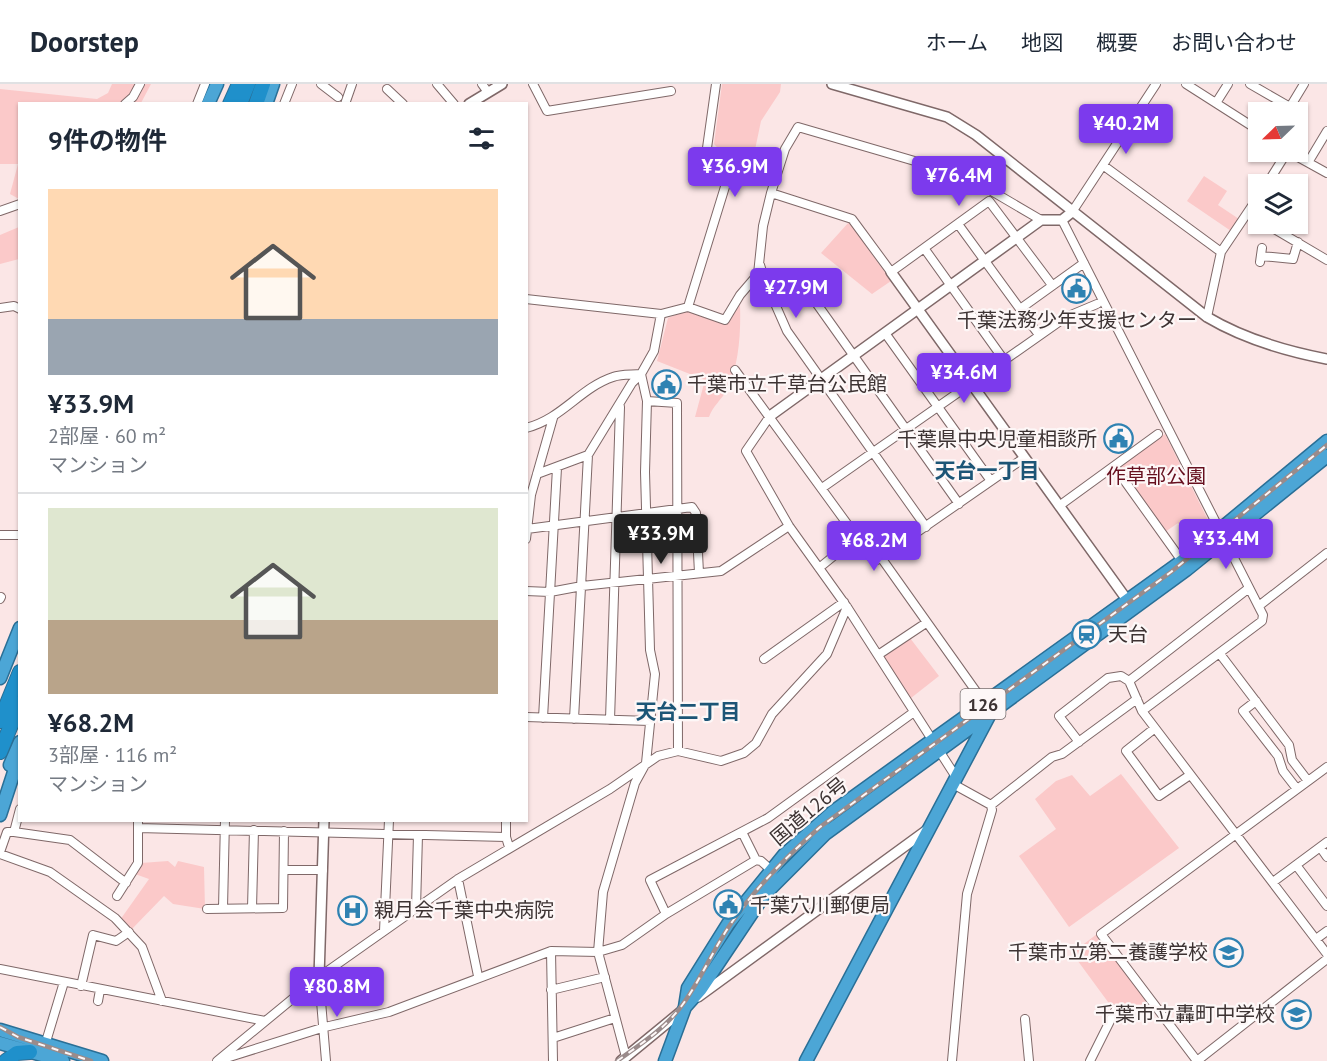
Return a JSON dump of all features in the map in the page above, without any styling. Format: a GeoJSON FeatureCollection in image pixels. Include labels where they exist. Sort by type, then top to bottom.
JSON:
{"type":"FeatureCollection","features":[{"type":"Feature","properties":{"kind":"highway"},"geometry":{"type":"LineString","coordinates":[[209,102],[217,84]]}},
{"type":"Feature","properties":{"kind":"highway"},"geometry":{"type":"LineString","coordinates":[[231,102],[239,84]]}},
{"type":"Feature","properties":{"kind":"highway"},"geometry":{"type":"LineString","coordinates":[[241,102],[248,84]]}},
{"type":"Feature","properties":{"kind":"highway"},"geometry":{"type":"LineString","coordinates":[[257,102],[263,84]]}},
{"type":"Feature","properties":{"kind":"highway"},"geometry":{"type":"LineString","coordinates":[[267,102],[273,84]]}},
{"type":"Feature","properties":{"kind":"highway","name":"国道126号"},"geometry":{"type":"LineString","coordinates":[[806,1061],[931,827],[988,707],[1005,687],[1129,604],[1182,561],[1222,536],[1327,441]]}},
{"type":"Feature","properties":{"kind":"highway","name":"国道126号"},"geometry":{"type":"LineString","coordinates":[[665,1061],[685,1007],[688,988],[703,960],[742,903],[771,870],[826,818],[988,707],[1222,536],[1327,456]]}},
{"type":"Feature","properties":{"kind":"highway"},"geometry":{"type":"LineString","coordinates":[[0,678],[18,633]]}},
{"type":"Feature","properties":{"kind":"highway"},"geometry":{"type":"LineString","coordinates":[[0,721],[18,677]]}},
{"type":"Feature","properties":{"kind":"highway"},"geometry":{"type":"LineString","coordinates":[[0,791],[18,711]]}},
{"type":"Feature","properties":{"kind":"highway"},"geometry":{"type":"LineString","coordinates":[[6,756],[18,744]]}},
{"type":"Feature","properties":{"kind":"highway","name":"国道126号"},"geometry":{"type":"LineString","coordinates":[[685,1007],[701,989],[751,911],[793,864],[841,821],[935,745]]}},
{"type":"Feature","properties":{"kind":"highway"},"geometry":{"type":"LineString","coordinates":[[0,814],[14,772],[6,756]]}},
{"type":"Feature","properties":{"kind":"highway"},"geometry":{"type":"LineString","coordinates":[[0,1030],[40,1053]]}},
{"type":"Feature","properties":{"kind":"highway"},"geometry":{"type":"LineString","coordinates":[[0,1043],[63,1061]]}},
{"type":"Feature","properties":{"kind":"highway"},"geometry":{"type":"LineString","coordinates":[[6,1061],[16,1053],[40,1053],[102,1061]]}},
{"type":"Feature","properties":{"kind":"street"},"geometry":{"type":"LineString","coordinates":[[128,102],[134,97],[140,84]]}},
{"type":"Feature","properties":{"kind":"street"},"geometry":{"type":"LineString","coordinates":[[197,102],[205,84]]}},
{"type":"Feature","properties":{"kind":"street"},"geometry":{"type":"LineString","coordinates":[[286,102],[292,84]]}},
{"type":"Feature","properties":{"kind":"street"},"geometry":{"type":"LineString","coordinates":[[321,84],[338,97]]}},
{"type":"Feature","properties":{"kind":"street"},"geometry":{"type":"LineString","coordinates":[[346,102],[352,84]]}},
{"type":"Feature","properties":{"kind":"street"},"geometry":{"type":"LineString","coordinates":[[436,84],[452,102]]}},
{"type":"Feature","properties":{"kind":"street"},"geometry":{"type":"LineString","coordinates":[[473,102],[485,87],[502,84]]}},
{"type":"Feature","properties":{"kind":"street"},"geometry":{"type":"LineString","coordinates":[[533,84],[547,111],[670,91]]}},
{"type":"Feature","properties":{"kind":"street"},"geometry":{"type":"LineString","coordinates":[[688,307],[728,177],[706,155],[716,84]]}},
{"type":"Feature","properties":{"kind":"street"},"geometry":{"type":"LineString","coordinates":[[832,84],[947,117],[976,135],[1207,317],[1227,329],[1271,346],[1327,359]]}},
{"type":"Feature","properties":{"kind":"street"},"geometry":{"type":"LineString","coordinates":[[528,299],[661,314],[688,307],[725,320],[740,295],[755,280],[760,265],[763,226],[771,193],[785,149],[798,127],[966,176],[1041,220],[1062,220],[1072,212],[1104,166],[1156,84]]}},
{"type":"Feature","properties":{"kind":"street"},"geometry":{"type":"LineString","coordinates":[[1186,84],[1248,124]]}},
{"type":"Feature","properties":{"kind":"street"},"geometry":{"type":"LineString","coordinates":[[1216,104],[1228,84]]}},
{"type":"Feature","properties":{"kind":"street"},"geometry":{"type":"LineString","coordinates":[[1250,84],[1276,102]]}},
{"type":"Feature","properties":{"kind":"street"},"geometry":{"type":"LineString","coordinates":[[1293,102],[1304,84]]}},
{"type":"Feature","properties":{"kind":"street"},"geometry":{"type":"LineString","coordinates":[[387,89],[401,102]]}},
{"type":"Feature","properties":{"kind":"street"},"geometry":{"type":"LineString","coordinates":[[1327,131],[1309,161],[1327,173]]}},
{"type":"Feature","properties":{"kind":"street"},"geometry":{"type":"LineString","coordinates":[[1104,166],[1221,252]]}},
{"type":"Feature","properties":{"kind":"street"},"geometry":{"type":"LineString","coordinates":[[771,193],[852,219],[1129,604]]}},
{"type":"Feature","properties":{"kind":"street"},"geometry":{"type":"LineString","coordinates":[[891,272],[989,201],[1052,285]]}},
{"type":"Feature","properties":{"kind":"street"},"geometry":{"type":"LineString","coordinates":[[0,211],[18,205]]}},
{"type":"Feature","properties":{"kind":"street"},"geometry":{"type":"LineString","coordinates":[[1207,317],[1221,252],[1248,214]]}},
{"type":"Feature","properties":{"kind":"street"},"geometry":{"type":"LineString","coordinates":[[952,1061],[967,894],[992,810],[991,805],[954,780],[935,745],[878,655],[789,526],[746,452],[770,416],[1041,220]]}},
{"type":"Feature","properties":{"kind":"street"},"geometry":{"type":"LineString","coordinates":[[1062,220],[1222,536],[1260,605],[1262,621],[1142,711]]}},
{"type":"Feature","properties":{"kind":"street"},"geometry":{"type":"LineString","coordinates":[[958,224],[1039,335]]}},
{"type":"Feature","properties":{"kind":"street"},"geometry":{"type":"LineString","coordinates":[[1284,234],[1327,260]]}},
{"type":"Feature","properties":{"kind":"street"},"geometry":{"type":"LineString","coordinates":[[1261,255],[1293,259],[1298,242]]}},
{"type":"Feature","properties":{"kind":"street"},"geometry":{"type":"LineString","coordinates":[[924,248],[1004,360]]}},
{"type":"Feature","properties":{"kind":"street"},"geometry":{"type":"LineString","coordinates":[[1020,309],[1084,263]]}},
{"type":"Feature","properties":{"kind":"street"},"geometry":{"type":"LineString","coordinates":[[760,265],[787,331],[926,527]]}},
{"type":"Feature","properties":{"kind":"street"},"geometry":{"type":"LineString","coordinates":[[788,286],[812,297],[959,504]]}},
{"type":"Feature","properties":{"kind":"street"},"geometry":{"type":"LineString","coordinates":[[822,488],[1039,335],[1066,317],[1097,304]]}},
{"type":"Feature","properties":{"kind":"street"},"geometry":{"type":"LineString","coordinates":[[0,308],[14,306],[18,308]]}},
{"type":"Feature","properties":{"kind":"street"},"geometry":{"type":"LineString","coordinates":[[574,719],[588,455],[654,351],[661,314]]}},
{"type":"Feature","properties":{"kind":"street"},"geometry":{"type":"LineString","coordinates":[[885,333],[991,481]]}},
{"type":"Feature","properties":{"kind":"street"},"geometry":{"type":"LineString","coordinates":[[735,370],[872,558],[882,559],[1024,458]]}},
{"type":"Feature","properties":{"kind":"street"},"geometry":{"type":"LineString","coordinates":[[641,374],[647,401],[650,650],[655,674],[646,763],[636,783],[603,892],[598,952],[624,1059],[685,1007],[931,827]]}},
{"type":"Feature","properties":{"kind":"street"},"geometry":{"type":"LineString","coordinates":[[528,427],[553,418],[598,384],[614,376],[641,374]]}},
{"type":"Feature","properties":{"kind":"street"},"geometry":{"type":"LineString","coordinates":[[647,401],[678,403],[678,751]]}},
{"type":"Feature","properties":{"kind":"street"},"geometry":{"type":"LineString","coordinates":[[610,720],[620,405]]}},
{"type":"Feature","properties":{"kind":"street"},"geometry":{"type":"LineString","coordinates":[[528,520],[531,495],[553,418]]}},
{"type":"Feature","properties":{"kind":"street"},"geometry":{"type":"LineString","coordinates":[[1059,506],[1158,434]]}},
{"type":"Feature","properties":{"kind":"street"},"geometry":{"type":"LineString","coordinates":[[537,474],[588,455]]}},
{"type":"Feature","properties":{"kind":"street"},"geometry":{"type":"LineString","coordinates":[[1114,466],[1182,561]]}},
{"type":"Feature","properties":{"kind":"street"},"geometry":{"type":"LineString","coordinates":[[543,717],[557,468]]}},
{"type":"Feature","properties":{"kind":"street"},"geometry":{"type":"LineString","coordinates":[[528,529],[692,507],[696,513],[699,573]]}},
{"type":"Feature","properties":{"kind":"street"},"geometry":{"type":"LineString","coordinates":[[528,591],[550,592],[613,582],[721,571],[789,526]]}},
{"type":"Feature","properties":{"kind":"street"},"geometry":{"type":"LineString","coordinates":[[0,535],[18,535]]}},
{"type":"Feature","properties":{"kind":"street"},"geometry":{"type":"LineString","coordinates":[[819,568],[857,537]]}},
{"type":"Feature","properties":{"kind":"street"},"geometry":{"type":"LineString","coordinates":[[1260,605],[1327,553]]}},
{"type":"Feature","properties":{"kind":"street"},"geometry":{"type":"LineString","coordinates":[[882,559],[988,707]]}},
{"type":"Feature","properties":{"kind":"street"},"geometry":{"type":"LineString","coordinates":[[1129,681],[1249,588]]}},
{"type":"Feature","properties":{"kind":"street"},"geometry":{"type":"LineString","coordinates":[[764,659],[845,605]]}},
{"type":"Feature","properties":{"kind":"street"},"geometry":{"type":"LineString","coordinates":[[218,1060],[320,977],[458,879],[610,789],[646,763],[658,756],[678,751],[721,761],[735,758],[750,748],[772,714],[827,654],[845,605]]}},
{"type":"Feature","properties":{"kind":"street"},"geometry":{"type":"LineString","coordinates":[[878,655],[926,623]]}},
{"type":"Feature","properties":{"kind":"street"},"geometry":{"type":"LineString","coordinates":[[1220,654],[1289,745],[1292,760],[1308,781]]}},
{"type":"Feature","properties":{"kind":"street"},"geometry":{"type":"LineString","coordinates":[[1078,742],[1059,716],[1108,678],[1121,676],[1129,681],[1142,711],[1327,954]]}},
{"type":"Feature","properties":{"kind":"street"},"geometry":{"type":"LineString","coordinates":[[991,805],[1052,757],[1062,754],[1137,699]]}},
{"type":"Feature","properties":{"kind":"street"},"geometry":{"type":"LineString","coordinates":[[1256,701],[1243,711],[1278,756],[1283,771],[1297,789]]}},
{"type":"Feature","properties":{"kind":"street"},"geometry":{"type":"LineString","coordinates":[[666,914],[650,880],[743,834],[768,819],[914,712]]}},
{"type":"Feature","properties":{"kind":"street"},"geometry":{"type":"LineString","coordinates":[[528,717],[650,721]]}},
{"type":"Feature","properties":{"kind":"street"},"geometry":{"type":"LineString","coordinates":[[1155,728],[1126,751],[1159,796],[1190,775]]}},
{"type":"Feature","properties":{"kind":"street"},"geometry":{"type":"LineString","coordinates":[[1327,767],[1101,934],[1197,1061],[1327,959]]}},
{"type":"Feature","properties":{"kind":"street"},"geometry":{"type":"LineString","coordinates":[[14,832],[18,817]]}},
{"type":"Feature","properties":{"kind":"street"},"geometry":{"type":"LineString","coordinates":[[223,908],[225,822]]}},
{"type":"Feature","properties":{"kind":"street"},"geometry":{"type":"LineString","coordinates":[[324,822],[320,977],[326,1061]]}},
{"type":"Feature","properties":{"kind":"street"},"geometry":{"type":"LineString","coordinates":[[384,931],[389,822]]}},
{"type":"Feature","properties":{"kind":"street"},"geometry":{"type":"LineString","coordinates":[[506,822],[509,848]]}},
{"type":"Feature","properties":{"kind":"street"},"geometry":{"type":"LineString","coordinates":[[117,896],[138,863],[138,824],[196,825],[225,830],[506,837]]}},
{"type":"Feature","properties":{"kind":"street"},"geometry":{"type":"LineString","coordinates":[[252,908],[254,831]]}},
{"type":"Feature","properties":{"kind":"street"},"geometry":{"type":"LineString","coordinates":[[207,909],[283,908],[284,831]]}},
{"type":"Feature","properties":{"kind":"street"},"geometry":{"type":"LineString","coordinates":[[126,883],[70,840],[7,832],[0,853],[50,872],[115,918],[142,947],[162,1001]]}},
{"type":"Feature","properties":{"kind":"street"},"geometry":{"type":"LineString","coordinates":[[416,909],[418,834]]}},
{"type":"Feature","properties":{"kind":"street"},"geometry":{"type":"LineString","coordinates":[[743,834],[756,860]]}},
{"type":"Feature","properties":{"kind":"street"},"geometry":{"type":"LineString","coordinates":[[1273,882],[1327,842]]}},
{"type":"Feature","properties":{"kind":"street"},"geometry":{"type":"LineString","coordinates":[[1320,848],[1327,857]]}},
{"type":"Feature","properties":{"kind":"street"},"geometry":{"type":"LineString","coordinates":[[218,1060],[325,1027],[389,1011],[478,976],[551,951],[598,952],[630,941],[666,914],[756,860],[761,861],[771,870]]}},
{"type":"Feature","properties":{"kind":"street"},"geometry":{"type":"LineString","coordinates":[[1296,865],[1327,906]]}},
{"type":"Feature","properties":{"kind":"street"},"geometry":{"type":"LineString","coordinates":[[284,870],[322,870]]}},
{"type":"Feature","properties":{"kind":"street"},"geometry":{"type":"LineString","coordinates":[[458,879],[478,976]]}},
{"type":"Feature","properties":{"kind":"street"},"geometry":{"type":"LineString","coordinates":[[1316,939],[1327,931]]}},
{"type":"Feature","properties":{"kind":"street"},"geometry":{"type":"LineString","coordinates":[[81,986],[93,935],[116,941],[129,932]]}},
{"type":"Feature","properties":{"kind":"street"},"geometry":{"type":"LineString","coordinates":[[551,951],[554,1061]]}},
{"type":"Feature","properties":{"kind":"street"},"geometry":{"type":"LineString","coordinates":[[0,969],[265,1021]]}},
{"type":"Feature","properties":{"kind":"street"},"geometry":{"type":"LineString","coordinates":[[551,990],[604,977]]}},
{"type":"Feature","properties":{"kind":"street"},"geometry":{"type":"LineString","coordinates":[[40,1053],[64,982]]}},
{"type":"Feature","properties":{"kind":"street"},"geometry":{"type":"LineString","coordinates":[[98,1001],[100,990]]}},
{"type":"Feature","properties":{"kind":"street"},"geometry":{"type":"LineString","coordinates":[[1090,1061],[1116,1009]]}},
{"type":"Feature","properties":{"kind":"street"},"geometry":{"type":"LineString","coordinates":[[553,1038],[615,1018]]}},
{"type":"Feature","properties":{"kind":"street"},"geometry":{"type":"LineString","coordinates":[[1025,1019],[1029,1061]]}},
{"type":"Feature","properties":{"kind":"green space"},"geometry":{"type":"Polygon","coordinates":[[[112,84],[151,84],[142,102],[18,102],[18,164],[0,164],[0,89],[97,99],[108,93],[112,84]]]}},
{"type":"Feature","properties":{"kind":"green space"},"geometry":{"type":"Polygon","coordinates":[[[722,84],[781,84],[780,92],[761,121],[752,164],[733,164],[714,144],[722,84]]]}},
{"type":"Feature","properties":{"kind":"green space"},"geometry":{"type":"Polygon","coordinates":[[[18,164],[18,198],[10,194],[18,164]]]}},
{"type":"Feature","properties":{"kind":"green space"},"geometry":{"type":"Polygon","coordinates":[[[1204,176],[1227,191],[1218,205],[1239,219],[1231,231],[1187,201],[1204,176]]]}},
{"type":"Feature","properties":{"kind":"green space"},"geometry":{"type":"Polygon","coordinates":[[[849,222],[891,281],[872,294],[821,253],[849,222]]]}},
{"type":"Feature","properties":{"kind":"green space"},"geometry":{"type":"Polygon","coordinates":[[[18,227],[18,259],[0,264],[0,235],[18,227]]]}},
{"type":"Feature","properties":{"kind":"green space"},"geometry":{"type":"Polygon","coordinates":[[[740,305],[738,349],[731,381],[709,417],[695,417],[705,380],[657,361],[668,318],[685,311],[725,324],[740,305]]]}},
{"type":"Feature","properties":{"kind":"green space","name":"作草部公園"},"geometry":{"type":"Polygon","coordinates":[[[1165,434],[1213,530],[1193,545],[1178,523],[1165,532],[1119,470],[1119,466],[1165,434]]]}},
{"type":"Feature","properties":{"kind":"green space"},"geometry":{"type":"Polygon","coordinates":[[[910,638],[939,676],[911,698],[883,657],[884,653],[910,638]]]}},
{"type":"Feature","properties":{"kind":"green space"},"geometry":{"type":"Polygon","coordinates":[[[1121,774],[1179,848],[1069,927],[1019,856],[1056,829],[1035,799],[1056,781],[1072,775],[1090,796],[1121,774]]]}},
{"type":"Feature","properties":{"kind":"green space"},"geometry":{"type":"Polygon","coordinates":[[[168,861],[175,867],[178,861],[204,867],[205,909],[173,904],[164,896],[131,930],[120,920],[149,879],[135,874],[141,863],[168,861]]]}},
{"type":"Feature","properties":{"kind":"green space"},"geometry":{"type":"Polygon","coordinates":[[[1097,934],[1148,1002],[1122,1021],[1072,953],[1097,934]]]}},
{"type":"Feature","properties":{"kind":"railway"},"geometry":{"type":"LineString","coordinates":[[617,1061],[653,1035],[676,1013],[724,935],[750,898],[772,873],[820,827],[1171,572],[1327,445]]}},
{"type":"Feature","properties":{"kind":"railway"},"geometry":{"type":"LineString","coordinates":[[0,1027],[18,1037],[91,1061]]}},
{"type":"Feature","properties":{"kind":"place","name":"千葉法務少年支援センター"},"geometry":{"type":"Point","coordinates":[1077,289]}},
{"type":"Feature","properties":{"kind":"place","name":"千葉市立千草台公民館"},"geometry":{"type":"Point","coordinates":[666,384]}},
{"type":"Feature","properties":{"kind":"place","name":"千葉県中央児童相談所"},"geometry":{"type":"Point","coordinates":[1118,439]}},
{"type":"Feature","properties":{"kind":"place","name":"天台"},"geometry":{"type":"Point","coordinates":[1087,634]}},
{"type":"Feature","properties":{"kind":"place","name":"千葉穴川郵便局"},"geometry":{"type":"Point","coordinates":[729,905]}},
{"type":"Feature","properties":{"kind":"place","name":"親月会千葉中央病院"},"geometry":{"type":"Point","coordinates":[353,910]}},
{"type":"Feature","properties":{"kind":"place","name":"千葉市立第二養護学校"},"geometry":{"type":"Point","coordinates":[1229,952]}},
{"type":"Feature","properties":{"kind":"place","name":"千葉市立轟町中学校"},"geometry":{"type":"Point","coordinates":[1296,1014]}},
{"type":"Feature","properties":{"kind":"district","name":"天台一丁目"},"geometry":{"type":"Point","coordinates":[987,470]}},
{"type":"Feature","properties":{"kind":"district","name":"天台二丁目"},"geometry":{"type":"Point","coordinates":[688,711]}}]}
